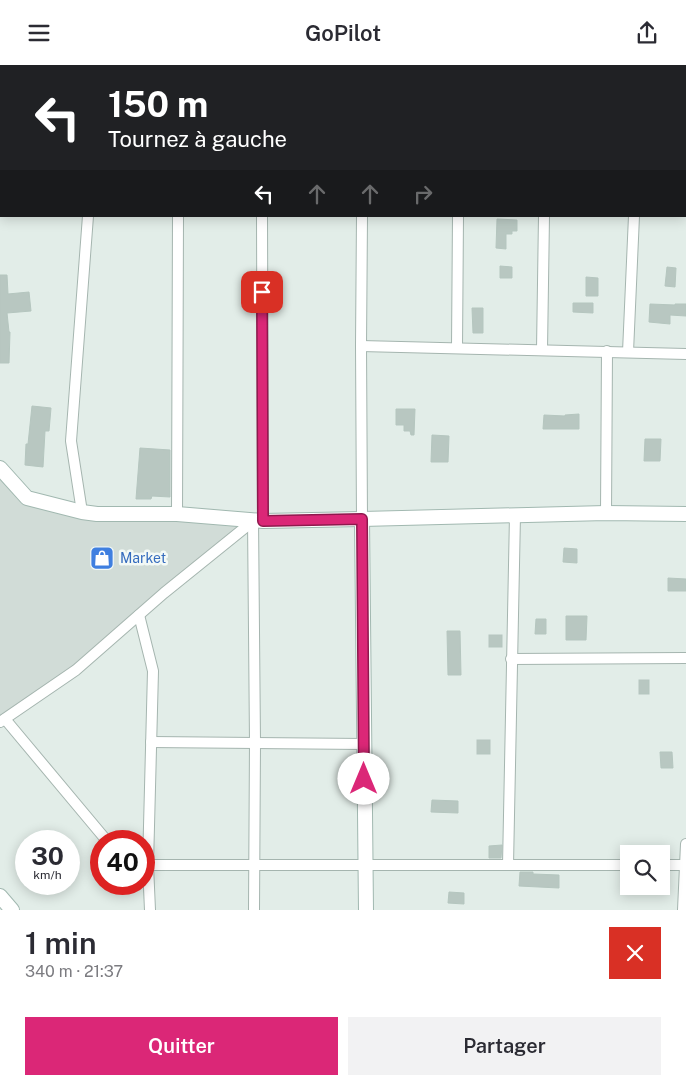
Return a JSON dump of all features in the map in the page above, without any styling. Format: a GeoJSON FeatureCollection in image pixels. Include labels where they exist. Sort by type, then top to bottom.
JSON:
{"type":"FeatureCollection","features":[{"type":"Feature","properties":{"kind":"street"},"geometry":{"type":"LineString","coordinates":[[82,512],[71,441],[88,217]]}},
{"type":"Feature","properties":{"kind":"street"},"geometry":{"type":"LineString","coordinates":[[176,514],[178,217]]}},
{"type":"Feature","properties":{"kind":"street"},"geometry":{"type":"LineString","coordinates":[[254,910],[262,217]]}},
{"type":"Feature","properties":{"kind":"street"},"geometry":{"type":"LineString","coordinates":[[362,217],[362,519],[366,910]]}},
{"type":"Feature","properties":{"kind":"street"},"geometry":{"type":"LineString","coordinates":[[457,348],[458,217]]}},
{"type":"Feature","properties":{"kind":"street"},"geometry":{"type":"LineString","coordinates":[[542,350],[544,217]]}},
{"type":"Feature","properties":{"kind":"street"},"geometry":{"type":"LineString","coordinates":[[628,352],[634,217]]}},
{"type":"Feature","properties":{"kind":"street"},"geometry":{"type":"LineString","coordinates":[[361,346],[686,354]]}},
{"type":"Feature","properties":{"kind":"street"},"geometry":{"type":"LineString","coordinates":[[606,513],[608,351]]}},
{"type":"Feature","properties":{"kind":"street"},"geometry":{"type":"LineString","coordinates":[[0,468],[27,498],[97,514],[176,514],[258,520],[606,513],[686,514]]}},
{"type":"Feature","properties":{"kind":"street"},"geometry":{"type":"LineString","coordinates":[[508,865],[515,515]]}},
{"type":"Feature","properties":{"kind":"street"},"geometry":{"type":"LineString","coordinates":[[98,830],[3,720],[76,670],[164,593],[258,520]]}},
{"type":"Feature","properties":{"kind":"street"},"geometry":{"type":"LineString","coordinates":[[139,615],[153,671],[147,830]]}},
{"type":"Feature","properties":{"kind":"street"},"geometry":{"type":"LineString","coordinates":[[512,659],[686,658]]}},
{"type":"Feature","properties":{"kind":"street"},"geometry":{"type":"LineString","coordinates":[[151,743],[364,744]]}},
{"type":"Feature","properties":{"kind":"street"},"geometry":{"type":"LineString","coordinates":[[683,910],[686,844]]}},
{"type":"Feature","properties":{"kind":"street"},"geometry":{"type":"LineString","coordinates":[[155,865],[620,865]]}},
{"type":"Feature","properties":{"kind":"street"},"geometry":{"type":"LineString","coordinates":[[670,865],[685,865]]}},
{"type":"Feature","properties":{"kind":"street"},"geometry":{"type":"LineString","coordinates":[[149,895],[150,910]]}},
{"type":"Feature","properties":{"kind":"street"},"geometry":{"type":"LineString","coordinates":[[0,896],[12,910]]}},
{"type":"Feature","properties":{"kind":"shaded area","name":"Market"},"geometry":{"type":"Polygon","coordinates":[[[0,467],[26,498],[86,514],[246,524],[71,673],[0,716],[0,467]]]}},
{"type":"Feature","properties":{"kind":"building"},"geometry":{"type":"Polygon","coordinates":[[[497,219],[517,220],[517,231],[512,231],[512,234],[506,234],[506,249],[496,248],[497,219]]]}},
{"type":"Feature","properties":{"kind":"building"},"geometry":{"type":"Polygon","coordinates":[[[500,266],[512,267],[512,278],[500,278],[500,266]]]}},
{"type":"Feature","properties":{"kind":"building"},"geometry":{"type":"Polygon","coordinates":[[[667,267],[676,268],[675,287],[665,286],[667,267]]]}},
{"type":"Feature","properties":{"kind":"building"},"geometry":{"type":"Polygon","coordinates":[[[0,275],[7,275],[8,294],[29,292],[31,311],[7,313],[10,332],[9,363],[0,363],[0,275]]]}},
{"type":"Feature","properties":{"kind":"building"},"geometry":{"type":"Polygon","coordinates":[[[586,277],[598,278],[598,296],[586,296],[586,277]]]}},
{"type":"Feature","properties":{"kind":"building"},"geometry":{"type":"Polygon","coordinates":[[[573,303],[593,303],[593,313],[573,312],[573,303]]]}},
{"type":"Feature","properties":{"kind":"building"},"geometry":{"type":"Polygon","coordinates":[[[650,304],[686,304],[686,316],[670,315],[670,324],[649,322],[650,304]]]}},
{"type":"Feature","properties":{"kind":"building"},"geometry":{"type":"Polygon","coordinates":[[[472,308],[483,308],[483,333],[473,333],[472,308]]]}},
{"type":"Feature","properties":{"kind":"building"},"geometry":{"type":"Polygon","coordinates":[[[32,406],[51,408],[49,431],[45,431],[43,467],[25,465],[32,406]]]}},
{"type":"Feature","properties":{"kind":"building"},"geometry":{"type":"Polygon","coordinates":[[[396,409],[415,409],[414,435],[411,435],[410,431],[404,431],[404,425],[396,425],[396,409]]]}},
{"type":"Feature","properties":{"kind":"building"},"geometry":{"type":"Polygon","coordinates":[[[579,414],[579,429],[543,429],[544,415],[565,416],[579,414]]]}},
{"type":"Feature","properties":{"kind":"building"},"geometry":{"type":"Polygon","coordinates":[[[432,435],[449,436],[448,462],[431,462],[432,435]]]}},
{"type":"Feature","properties":{"kind":"building"},"geometry":{"type":"Polygon","coordinates":[[[645,439],[661,439],[660,461],[644,461],[645,439]]]}},
{"type":"Feature","properties":{"kind":"building"},"geometry":{"type":"Polygon","coordinates":[[[140,448],[170,450],[170,497],[152,496],[151,499],[136,499],[140,448]]]}},
{"type":"Feature","properties":{"kind":"building"},"geometry":{"type":"Polygon","coordinates":[[[564,548],[577,549],[577,563],[563,562],[564,548]]]}},
{"type":"Feature","properties":{"kind":"building"},"geometry":{"type":"Polygon","coordinates":[[[668,578],[686,579],[686,591],[668,591],[668,578]]]}},
{"type":"Feature","properties":{"kind":"building"},"geometry":{"type":"Polygon","coordinates":[[[566,616],[587,616],[586,640],[566,640],[566,616]]]}},
{"type":"Feature","properties":{"kind":"building"},"geometry":{"type":"Polygon","coordinates":[[[536,619],[546,619],[546,634],[535,634],[536,619]]]}},
{"type":"Feature","properties":{"kind":"building"},"geometry":{"type":"Polygon","coordinates":[[[447,631],[460,631],[461,675],[448,675],[447,631]]]}},
{"type":"Feature","properties":{"kind":"building"},"geometry":{"type":"Polygon","coordinates":[[[489,635],[502,635],[502,647],[489,647],[489,635]]]}},
{"type":"Feature","properties":{"kind":"building"},"geometry":{"type":"Polygon","coordinates":[[[639,680],[649,680],[649,694],[639,694],[639,680]]]}},
{"type":"Feature","properties":{"kind":"building"},"geometry":{"type":"Polygon","coordinates":[[[477,740],[490,740],[490,754],[477,754],[477,740]]]}},
{"type":"Feature","properties":{"kind":"building"},"geometry":{"type":"Polygon","coordinates":[[[660,752],[672,752],[673,768],[661,768],[660,752]]]}},
{"type":"Feature","properties":{"kind":"building"},"geometry":{"type":"Polygon","coordinates":[[[432,800],[458,801],[458,813],[431,812],[432,800]]]}},
{"type":"Feature","properties":{"kind":"building"},"geometry":{"type":"Polygon","coordinates":[[[502,845],[501,858],[489,858],[489,846],[502,845]]]}},
{"type":"Feature","properties":{"kind":"building"},"geometry":{"type":"Polygon","coordinates":[[[520,872],[559,875],[559,888],[519,886],[520,872]]]}},
{"type":"Feature","properties":{"kind":"building"},"geometry":{"type":"Polygon","coordinates":[[[449,892],[464,893],[464,904],[448,903],[449,892]]]}},
{"type":"Feature","properties":{"kind":"place","name":"Market"},"geometry":{"type":"Point","coordinates":[102,558]}},
{"type":"Feature","properties":{"kind":"route"},"geometry":{"type":"LineString","coordinates":[[262,292],[263,521],[362,519],[364,779]]}}]}
